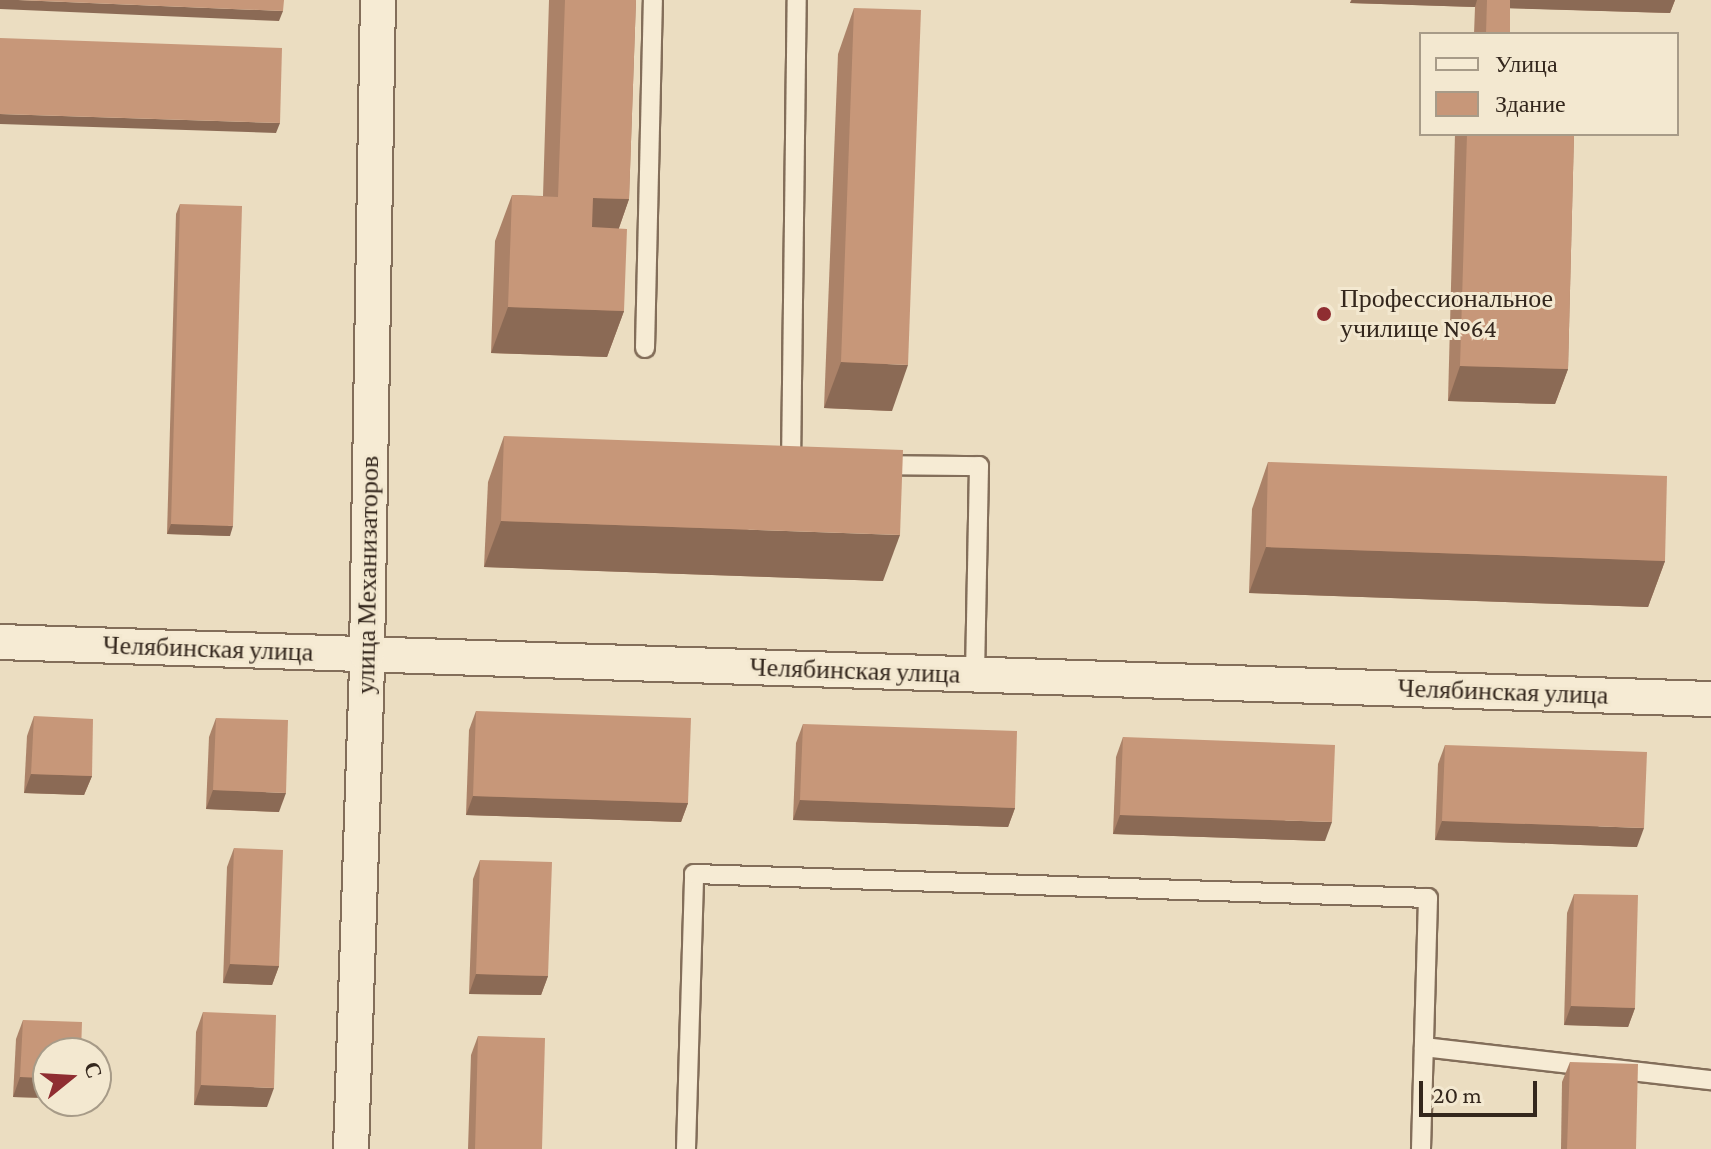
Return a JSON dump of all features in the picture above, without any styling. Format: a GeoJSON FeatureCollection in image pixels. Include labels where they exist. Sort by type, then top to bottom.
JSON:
{"type":"FeatureCollection","features":[{"type":"Feature","properties":{"kind":"street","name":"улица Механизаторов"},"geometry":{"type":"LineString","coordinates":[[351,1149],[367,654],[378,0]]}},
{"type":"Feature","properties":{"kind":"street","name":"Челябинская улица"},"geometry":{"type":"LineString","coordinates":[[0,642],[1711,699]]}},
{"type":"Feature","properties":{"kind":"lane"},"geometry":{"type":"LineString","coordinates":[[645,348],[653,0]]}},
{"type":"Feature","properties":{"kind":"lane"},"geometry":{"type":"LineString","coordinates":[[791,465],[797,0]]}},
{"type":"Feature","properties":{"kind":"lane"},"geometry":{"type":"LineString","coordinates":[[854,465],[979,466],[975,675]]}},
{"type":"Feature","properties":{"kind":"lane"},"geometry":{"type":"LineString","coordinates":[[686,1149],[694,874],[1428,898],[1421,1149]]}},
{"type":"Feature","properties":{"kind":"lane"},"geometry":{"type":"LineString","coordinates":[[1424,1047],[1711,1080]]}},
{"type":"Feature","properties":{"kind":"building"},"geometry":{"type":"Polygon","coordinates":[[[18,0],[284,0],[283,11],[18,0]]]}},
{"type":"Feature","properties":{"kind":"building"},"geometry":{"type":"Polygon","coordinates":[[[565,0],[636,0],[629,199],[593,198],[592,227],[627,229],[624,311],[508,307],[512,195],[558,197],[565,0]]]}},
{"type":"Feature","properties":{"kind":"building"},"geometry":{"type":"Polygon","coordinates":[[[1487,0],[1510,0],[1510,32],[1486,32],[1487,0]]]}},
{"type":"Feature","properties":{"kind":"building"},"geometry":{"type":"Polygon","coordinates":[[[854,8],[921,10],[908,365],[841,362],[854,8]]]}},
{"type":"Feature","properties":{"kind":"building"},"geometry":{"type":"Polygon","coordinates":[[[0,38],[282,48],[280,123],[0,114],[0,38]]]}},
{"type":"Feature","properties":{"kind":"building"},"geometry":{"type":"Polygon","coordinates":[[[1467,136],[1574,136],[1568,369],[1460,366],[1467,136]]]}},
{"type":"Feature","properties":{"kind":"building"},"geometry":{"type":"Polygon","coordinates":[[[180,204],[242,206],[233,526],[171,524],[180,204]]]}},
{"type":"Feature","properties":{"kind":"building"},"geometry":{"type":"Polygon","coordinates":[[[504,436],[903,450],[900,535],[501,521],[504,436]]]}},
{"type":"Feature","properties":{"kind":"building"},"geometry":{"type":"Polygon","coordinates":[[[1268,462],[1667,476],[1665,561],[1266,547],[1268,462]]]}},
{"type":"Feature","properties":{"kind":"building"},"geometry":{"type":"Polygon","coordinates":[[[476,711],[691,718],[688,803],[473,796],[476,711]]]}},
{"type":"Feature","properties":{"kind":"building"},"geometry":{"type":"Polygon","coordinates":[[[34,716],[93,719],[92,776],[31,774],[34,716]]]}},
{"type":"Feature","properties":{"kind":"building"},"geometry":{"type":"Polygon","coordinates":[[[216,718],[288,720],[286,793],[213,790],[216,718]]]}},
{"type":"Feature","properties":{"kind":"building"},"geometry":{"type":"Polygon","coordinates":[[[803,724],[1017,731],[1015,808],[800,800],[803,724]]]}},
{"type":"Feature","properties":{"kind":"building"},"geometry":{"type":"Polygon","coordinates":[[[1123,737],[1335,745],[1332,822],[1120,815],[1123,737]]]}},
{"type":"Feature","properties":{"kind":"building"},"geometry":{"type":"Polygon","coordinates":[[[1445,745],[1647,752],[1644,828],[1442,821],[1445,745]]]}},
{"type":"Feature","properties":{"kind":"building"},"geometry":{"type":"Polygon","coordinates":[[[234,848],[283,850],[279,966],[230,964],[234,848]]]}},
{"type":"Feature","properties":{"kind":"building"},"geometry":{"type":"Polygon","coordinates":[[[480,860],[552,862],[548,976],[476,974],[480,860]]]}},
{"type":"Feature","properties":{"kind":"building"},"geometry":{"type":"Polygon","coordinates":[[[1574,894],[1638,895],[1635,1008],[1571,1006],[1574,894]]]}},
{"type":"Feature","properties":{"kind":"building"},"geometry":{"type":"Polygon","coordinates":[[[203,1012],[276,1015],[274,1088],[201,1085],[203,1012]]]}},
{"type":"Feature","properties":{"kind":"building"},"geometry":{"type":"Polygon","coordinates":[[[23,1020],[82,1022],[82,1037],[32,1037],[32,1077],[20,1077],[23,1020]]]}},
{"type":"Feature","properties":{"kind":"building"},"geometry":{"type":"Polygon","coordinates":[[[478,1036],[545,1038],[542,1149],[475,1149],[478,1036]]]}},
{"type":"Feature","properties":{"kind":"building"},"geometry":{"type":"Polygon","coordinates":[[[1570,1062],[1638,1064],[1636,1149],[1567,1149],[1570,1062]]]}},
{"type":"Feature","properties":{"kind":"place","name":"Профессиональное училище №64"},"geometry":{"type":"Point","coordinates":[1324,314]}}]}
